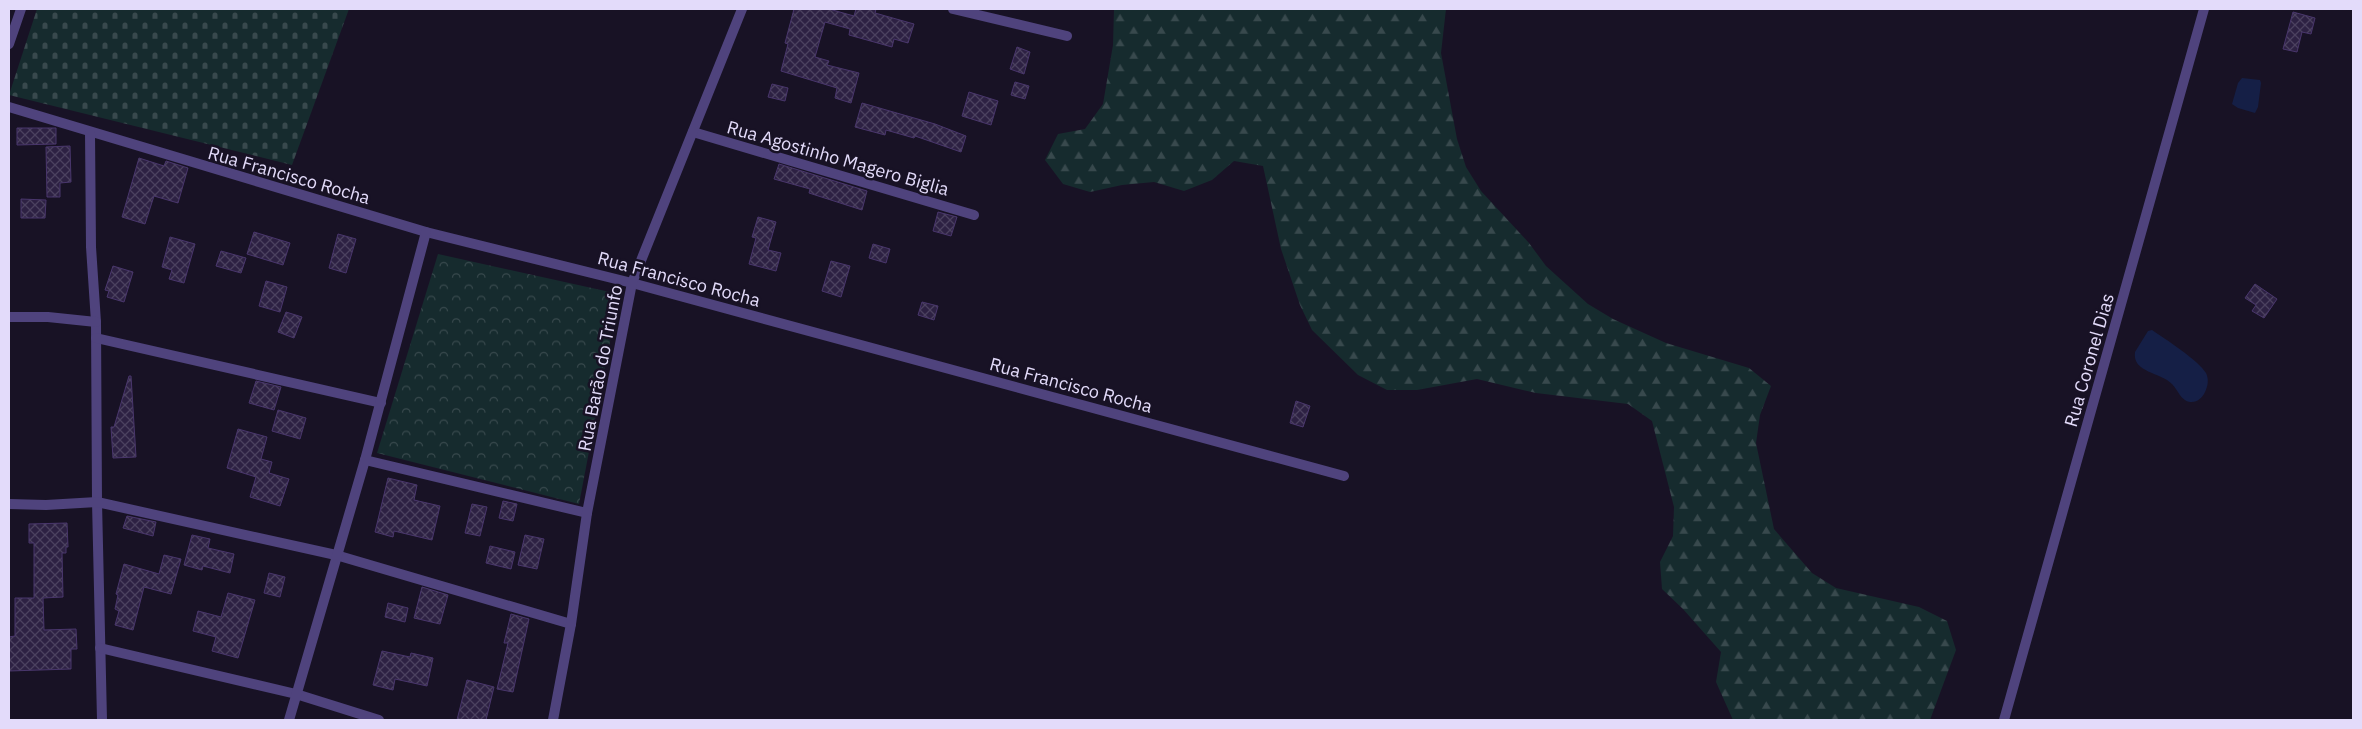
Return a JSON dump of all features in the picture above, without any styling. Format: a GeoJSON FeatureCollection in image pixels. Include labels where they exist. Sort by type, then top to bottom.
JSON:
{"type":"FeatureCollection","features":[{"type":"Feature","properties":{"kind":"street"},"geometry":{"type":"LineString","coordinates":[[9,44],[21,9]]}},
{"type":"Feature","properties":{"kind":"street","name":"Rua Barão do Triunfo"},"geometry":{"type":"LineString","coordinates":[[553,720],[571,624],[588,512],[632,283],[742,9]]}},
{"type":"Feature","properties":{"kind":"street"},"geometry":{"type":"LineString","coordinates":[[954,9],[1067,36]]}},
{"type":"Feature","properties":{"kind":"street","name":"Rua Coronel Dias"},"geometry":{"type":"LineString","coordinates":[[2004,720],[2204,9]]}},
{"type":"Feature","properties":{"kind":"street","name":"Rua Francisco Rocha"},"geometry":{"type":"LineString","coordinates":[[9,107],[90,133],[426,232],[632,283],[1344,476]]}},
{"type":"Feature","properties":{"kind":"street","name":"Rua Agostinho Magero Biglia"},"geometry":{"type":"LineString","coordinates":[[693,132],[974,215]]}},
{"type":"Feature","properties":{"kind":"street"},"geometry":{"type":"LineString","coordinates":[[90,133],[91,247],[96,322],[97,502],[102,720]]}},
{"type":"Feature","properties":{"kind":"street"},"geometry":{"type":"LineString","coordinates":[[289,720],[336,555],[366,460],[426,232]]}},
{"type":"Feature","properties":{"kind":"street"},"geometry":{"type":"LineString","coordinates":[[9,316],[48,317],[96,322]]}},
{"type":"Feature","properties":{"kind":"street"},"geometry":{"type":"LineString","coordinates":[[96,338],[381,403]]}},
{"type":"Feature","properties":{"kind":"street"},"geometry":{"type":"LineString","coordinates":[[366,460],[588,512]]}},
{"type":"Feature","properties":{"kind":"street"},"geometry":{"type":"LineString","coordinates":[[9,504],[46,506],[97,502],[336,555],[571,624]]}},
{"type":"Feature","properties":{"kind":"street"},"geometry":{"type":"LineString","coordinates":[[100,648],[296,694],[379,720]]}},
{"type":"Feature","properties":{"kind":"green space"},"geometry":{"type":"Polygon","coordinates":[[[37,9],[349,9],[292,165],[9,95],[37,9]]]}},
{"type":"Feature","properties":{"kind":"green space"},"geometry":{"type":"Polygon","coordinates":[[[1114,9],[1446,9],[1441,53],[1457,139],[1466,167],[1481,191],[1529,243],[1546,266],[1588,304],[1613,319],[1666,343],[1749,368],[1771,386],[1760,415],[1756,443],[1774,529],[1812,573],[1836,588],[1919,607],[1947,621],[1956,650],[1930,720],[1733,720],[1716,682],[1721,652],[1683,609],[1662,589],[1660,562],[1673,536],[1674,507],[1652,421],[1628,404],[1536,393],[1477,379],[1417,390],[1387,390],[1358,375],[1312,330],[1300,305],[1281,249],[1263,166],[1234,161],[1212,180],[1184,191],[1154,182],[1122,185],[1090,192],[1063,184],[1045,160],[1058,134],[1085,129],[1103,104],[1113,45],[1114,9]]]}},
{"type":"Feature","properties":{"kind":"green space"},"geometry":{"type":"Polygon","coordinates":[[[438,254],[619,294],[579,504],[377,453],[438,254]]]}},
{"type":"Feature","properties":{"kind":"water"},"geometry":{"type":"Polygon","coordinates":[[[2242,78],[2260,80],[2258,107],[2255,113],[2238,108],[2232,104],[2238,83],[2242,78]]]}},
{"type":"Feature","properties":{"kind":"water"},"geometry":{"type":"Polygon","coordinates":[[[2152,330],[2189,356],[2206,373],[2207,387],[2204,394],[2195,402],[2187,401],[2167,380],[2142,368],[2135,359],[2135,352],[2148,331],[2152,330]]]}},
{"type":"Feature","properties":{"kind":"building"},"geometry":{"type":"Polygon","coordinates":[[[794,9],[829,9],[854,16],[856,9],[876,9],[875,13],[914,24],[908,43],[894,39],[892,47],[849,35],[850,29],[825,22],[815,57],[829,61],[827,65],[859,73],[851,103],[835,98],[837,88],[781,71],[788,44],[785,43],[794,9]]]}},
{"type":"Feature","properties":{"kind":"building"},"geometry":{"type":"Polygon","coordinates":[[[2293,12],[2315,18],[2311,34],[2302,32],[2297,52],[2283,49],[2293,12]]]}},
{"type":"Feature","properties":{"kind":"building"},"geometry":{"type":"Polygon","coordinates":[[[1017,47],[1030,52],[1024,74],[1010,69],[1017,47]]]}},
{"type":"Feature","properties":{"kind":"building"},"geometry":{"type":"Polygon","coordinates":[[[1015,82],[1029,86],[1025,99],[1011,95],[1015,82]]]}},
{"type":"Feature","properties":{"kind":"building"},"geometry":{"type":"Polygon","coordinates":[[[772,84],[788,88],[785,101],[768,97],[772,84]]]}},
{"type":"Feature","properties":{"kind":"building"},"geometry":{"type":"Polygon","coordinates":[[[969,92],[998,101],[991,125],[962,116],[969,92]]]}},
{"type":"Feature","properties":{"kind":"building"},"geometry":{"type":"Polygon","coordinates":[[[862,103],[935,124],[966,136],[961,152],[915,136],[914,138],[886,130],[885,135],[855,127],[862,103]]]}},
{"type":"Feature","properties":{"kind":"building"},"geometry":{"type":"Polygon","coordinates":[[[17,128],[56,128],[56,144],[17,145],[17,128]]]}},
{"type":"Feature","properties":{"kind":"building"},"geometry":{"type":"Polygon","coordinates":[[[70,146],[71,182],[60,183],[60,197],[47,197],[46,147],[70,146]]]}},
{"type":"Feature","properties":{"kind":"building"},"geometry":{"type":"Polygon","coordinates":[[[139,158],[164,166],[166,161],[188,168],[178,203],[154,196],[145,224],[122,217],[139,158]]]}},
{"type":"Feature","properties":{"kind":"building"},"geometry":{"type":"Polygon","coordinates":[[[779,164],[867,191],[862,210],[809,193],[810,189],[774,179],[779,164]]]}},
{"type":"Feature","properties":{"kind":"building"},"geometry":{"type":"Polygon","coordinates":[[[21,199],[46,200],[45,218],[21,218],[21,199]]]}},
{"type":"Feature","properties":{"kind":"building"},"geometry":{"type":"Polygon","coordinates":[[[938,212],[957,217],[951,236],[933,231],[938,212]]]}},
{"type":"Feature","properties":{"kind":"building"},"geometry":{"type":"Polygon","coordinates":[[[758,217],[776,222],[768,250],[781,253],[776,271],[749,264],[756,238],[752,237],[758,217]]]}},
{"type":"Feature","properties":{"kind":"building"},"geometry":{"type":"Polygon","coordinates":[[[254,232],[290,243],[283,265],[247,254],[254,232]]]}},
{"type":"Feature","properties":{"kind":"building"},"geometry":{"type":"Polygon","coordinates":[[[338,234],[356,239],[346,273],[329,268],[338,234]]]}},
{"type":"Feature","properties":{"kind":"building"},"geometry":{"type":"Polygon","coordinates":[[[170,237],[195,244],[184,283],[169,279],[172,270],[162,267],[170,237]]]}},
{"type":"Feature","properties":{"kind":"building"},"geometry":{"type":"Polygon","coordinates":[[[873,244],[890,249],[886,263],[869,258],[873,244]]]}},
{"type":"Feature","properties":{"kind":"building"},"geometry":{"type":"Polygon","coordinates":[[[221,251],[246,258],[241,273],[216,266],[221,251]]]}},
{"type":"Feature","properties":{"kind":"building"},"geometry":{"type":"Polygon","coordinates":[[[831,261],[850,266],[841,297],[822,291],[831,261]]]}},
{"type":"Feature","properties":{"kind":"building"},"geometry":{"type":"Polygon","coordinates":[[[113,266],[133,272],[124,302],[107,297],[109,291],[105,290],[113,266]]]}},
{"type":"Feature","properties":{"kind":"building"},"geometry":{"type":"Polygon","coordinates":[[[266,281],[287,287],[280,312],[259,306],[266,281]]]}},
{"type":"Feature","properties":{"kind":"building"},"geometry":{"type":"Polygon","coordinates":[[[2255,284],[2277,299],[2264,318],[2252,311],[2256,305],[2245,298],[2255,284]]]}},
{"type":"Feature","properties":{"kind":"building"},"geometry":{"type":"Polygon","coordinates":[[[922,302],[938,306],[934,320],[918,315],[922,302]]]}},
{"type":"Feature","properties":{"kind":"building"},"geometry":{"type":"Polygon","coordinates":[[[286,312],[302,317],[294,338],[278,332],[286,312]]]}},
{"type":"Feature","properties":{"kind":"building"},"geometry":{"type":"Polygon","coordinates":[[[129,376],[131,376],[136,457],[113,458],[111,427],[114,427],[129,376]]]}},
{"type":"Feature","properties":{"kind":"building"},"geometry":{"type":"Polygon","coordinates":[[[256,381],[281,387],[274,410],[249,403],[256,381]]]}},
{"type":"Feature","properties":{"kind":"building"},"geometry":{"type":"Polygon","coordinates":[[[1296,401],[1310,406],[1303,427],[1290,423],[1296,401]]]}},
{"type":"Feature","properties":{"kind":"building"},"geometry":{"type":"Polygon","coordinates":[[[278,410],[306,418],[300,439],[272,431],[278,410]]]}},
{"type":"Feature","properties":{"kind":"building"},"geometry":{"type":"Polygon","coordinates":[[[238,429],[267,437],[261,459],[272,462],[269,473],[289,479],[280,506],[250,497],[256,477],[227,468],[238,429]]]}},
{"type":"Feature","properties":{"kind":"building"},"geometry":{"type":"Polygon","coordinates":[[[388,478],[417,485],[414,500],[440,506],[432,540],[394,531],[393,537],[375,532],[388,478]]]}},
{"type":"Feature","properties":{"kind":"building"},"geometry":{"type":"Polygon","coordinates":[[[503,501],[517,504],[513,521],[499,518],[503,501]]]}},
{"type":"Feature","properties":{"kind":"building"},"geometry":{"type":"Polygon","coordinates":[[[472,504],[487,507],[480,536],[465,533],[472,504]]]}},
{"type":"Feature","properties":{"kind":"building"},"geometry":{"type":"Polygon","coordinates":[[[127,516],[156,522],[153,536],[123,528],[127,516]]]}},
{"type":"Feature","properties":{"kind":"building"},"geometry":{"type":"Polygon","coordinates":[[[67,523],[68,547],[66,547],[66,553],[62,553],[63,597],[43,598],[44,630],[76,629],[77,649],[71,649],[71,669],[9,671],[9,637],[15,636],[15,598],[34,598],[34,543],[29,543],[29,524],[67,523]]]}},
{"type":"Feature","properties":{"kind":"building"},"geometry":{"type":"Polygon","coordinates":[[[192,535],[210,539],[208,548],[234,554],[230,573],[203,566],[202,570],[184,565],[192,535]]]}},
{"type":"Feature","properties":{"kind":"building"},"geometry":{"type":"Polygon","coordinates":[[[525,535],[544,539],[537,569],[518,565],[525,535]]]}},
{"type":"Feature","properties":{"kind":"building"},"geometry":{"type":"Polygon","coordinates":[[[490,546],[515,552],[511,569],[486,563],[490,546]]]}},
{"type":"Feature","properties":{"kind":"building"},"geometry":{"type":"Polygon","coordinates":[[[164,555],[181,559],[171,594],[144,587],[133,630],[115,625],[119,611],[115,609],[118,595],[116,594],[124,564],[159,574],[164,555]]]}},
{"type":"Feature","properties":{"kind":"building"},"geometry":{"type":"Polygon","coordinates":[[[269,573],[285,577],[280,597],[264,593],[269,573]]]}},
{"type":"Feature","properties":{"kind":"building"},"geometry":{"type":"Polygon","coordinates":[[[422,587],[448,595],[440,624],[414,618],[422,587]]]}},
{"type":"Feature","properties":{"kind":"building"},"geometry":{"type":"Polygon","coordinates":[[[228,593],[255,600],[238,658],[212,651],[216,637],[193,631],[198,611],[221,617],[228,593]]]}},
{"type":"Feature","properties":{"kind":"building"},"geometry":{"type":"Polygon","coordinates":[[[388,603],[408,608],[405,622],[385,617],[388,603]]]}},
{"type":"Feature","properties":{"kind":"building"},"geometry":{"type":"Polygon","coordinates":[[[511,614],[529,619],[513,692],[497,689],[508,643],[504,643],[511,614]]]}},
{"type":"Feature","properties":{"kind":"building"},"geometry":{"type":"Polygon","coordinates":[[[382,651],[410,657],[411,653],[433,658],[427,686],[395,679],[393,690],[373,685],[382,651]]]}},
{"type":"Feature","properties":{"kind":"building"},"geometry":{"type":"Polygon","coordinates":[[[467,680],[494,687],[486,720],[457,720],[467,680]]]}}]}
